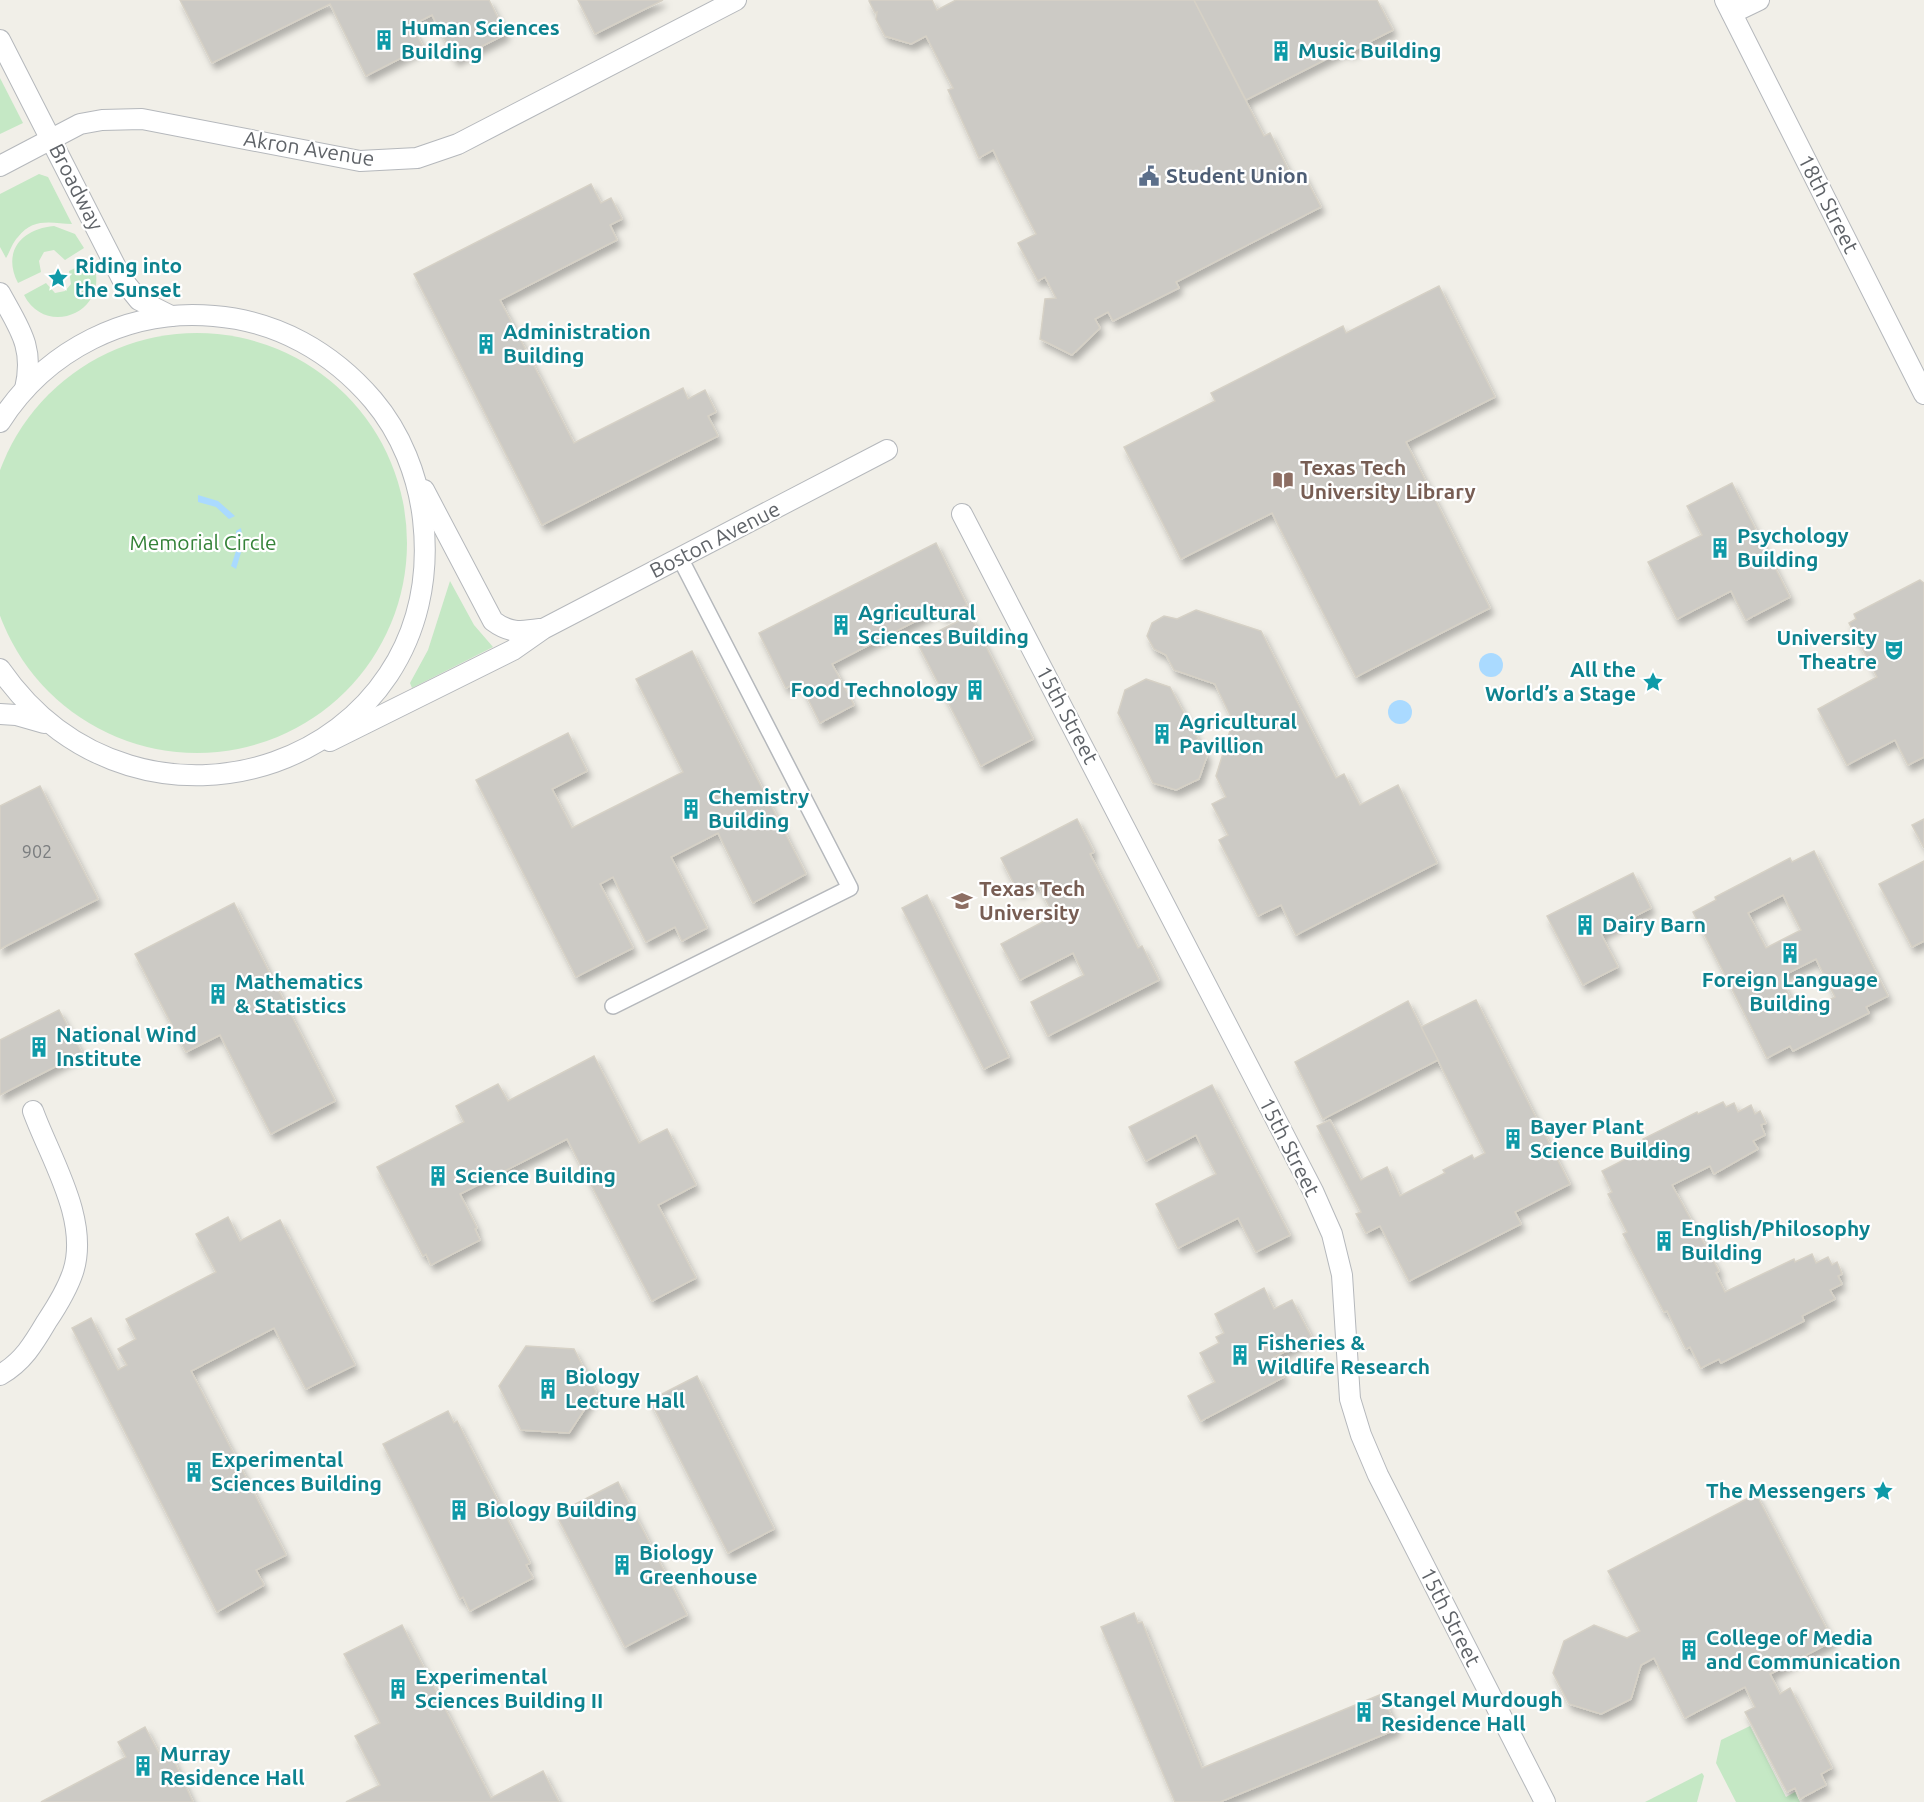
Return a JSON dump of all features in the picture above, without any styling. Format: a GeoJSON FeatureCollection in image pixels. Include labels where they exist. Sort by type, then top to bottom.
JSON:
{"type":"FeatureCollection","features":[{"type":"Feature","properties":{"kind":"street","name":"Akron Avenue"},"geometry":{"type":"LineString","coordinates":[[0,166],[80,124],[102,120],[142,119],[327,157],[360,161],[417,158],[458,144],[736,0]]}},
{"type":"Feature","properties":{"kind":"street"},"geometry":{"type":"LineString","coordinates":[[1728,7],[1759,0]]}},
{"type":"Feature","properties":{"kind":"street","name":"18th Street"},"geometry":{"type":"LineString","coordinates":[[1728,7],[1924,393]]}},
{"type":"Feature","properties":{"kind":"street","name":"Broadway"},"geometry":{"type":"LineString","coordinates":[[0,40],[129,291],[139,300],[171,316]]}},
{"type":"Feature","properties":{"kind":"street"},"geometry":{"type":"LineString","coordinates":[[0,293],[27,346],[30,360],[25,389]]}},
{"type":"Feature","properties":{"kind":"street"},"geometry":{"type":"LineString","coordinates":[[0,422],[25,389],[55,361],[94,338],[136,322],[171,316],[204,315],[249,321],[292,336],[312,347],[348,374],[379,407],[411,466],[422,510],[425,555],[419,599],[409,631],[394,662],[368,699],[335,729],[297,753],[272,764],[232,774],[202,777],[143,771],[100,756],[50,725],[27,704],[0,669]]}},
{"type":"Feature","properties":{"kind":"street","name":"Boston Avenue"},"geometry":{"type":"LineString","coordinates":[[297,753],[350,734],[513,650],[543,629],[887,450]]}},
{"type":"Feature","properties":{"kind":"street","name":"Boston Avenue"},"geometry":{"type":"LineString","coordinates":[[411,466],[493,621],[505,630],[543,629]]}},
{"type":"Feature","properties":{"kind":"street","name":"15th Street"},"geometry":{"type":"LineString","coordinates":[[962,514],[1313,1191],[1332,1234],[1342,1275],[1350,1399],[1360,1436],[1545,1802]]}},
{"type":"Feature","properties":{"kind":"street"},"geometry":{"type":"LineString","coordinates":[[613,1006],[850,888],[680,558]]}},
{"type":"Feature","properties":{"kind":"street"},"geometry":{"type":"LineString","coordinates":[[0,714],[16,715],[50,725]]}},
{"type":"Feature","properties":{"kind":"street"},"geometry":{"type":"LineString","coordinates":[[0,1375],[13,1368],[35,1342],[58,1304],[74,1270],[75,1229],[69,1200],[55,1160],[33,1111]]}},
{"type":"Feature","properties":{"kind":"green space"},"geometry":{"type":"Polygon","coordinates":[[[0,78],[23,123],[0,134],[0,78]]]}},
{"type":"Feature","properties":{"kind":"green space"},"geometry":{"type":"Polygon","coordinates":[[[39,174],[48,177],[72,224],[50,222],[30,226],[16,239],[6,258],[0,247],[0,194],[39,174]]]}},
{"type":"Feature","properties":{"kind":"green space"},"geometry":{"type":"Polygon","coordinates":[[[54,226],[75,234],[84,248],[65,260],[54,250],[44,252],[39,261],[41,272],[18,283],[12,261],[18,244],[32,232],[54,226]]]}},
{"type":"Feature","properties":{"kind":"green space"},"geometry":{"type":"Polygon","coordinates":[[[92,260],[96,278],[94,293],[86,305],[75,313],[61,317],[47,316],[34,308],[24,295],[46,283],[55,293],[65,291],[71,284],[69,271],[92,260]]]}},
{"type":"Feature","properties":{"kind":"green space","name":"Memorial Circle"},"geometry":{"type":"Polygon","coordinates":[[[197,333],[238,337],[277,349],[313,369],[345,395],[371,427],[391,463],[403,502],[407,543],[403,584],[391,623],[371,659],[345,691],[313,717],[277,737],[238,749],[197,753],[156,749],[117,737],[81,717],[49,691],[23,659],[3,623],[-9,584],[-13,543],[-9,502],[3,463],[23,427],[49,395],[81,369],[117,349],[156,337],[197,333]]]}},
{"type":"Feature","properties":{"kind":"green space"},"geometry":{"type":"Polygon","coordinates":[[[450,581],[474,625],[493,647],[412,688],[410,683],[428,650],[450,581]]]}},
{"type":"Feature","properties":{"kind":"green space"},"geometry":{"type":"Polygon","coordinates":[[[1750,1726],[1786,1797],[1795,1792],[1800,1802],[1736,1802],[1716,1763],[1721,1740],[1750,1726]]]}},
{"type":"Feature","properties":{"kind":"green space"},"geometry":{"type":"Polygon","coordinates":[[[1702,1773],[1704,1776],[1697,1802],[1645,1802],[1702,1773]]]}},
{"type":"Feature","properties":{"kind":"water"},"geometry":{"type":"Polygon","coordinates":[[[198,495],[218,501],[235,516],[229,519],[216,507],[198,502],[198,495]]]}},
{"type":"Feature","properties":{"kind":"water"},"geometry":{"type":"Polygon","coordinates":[[[241,528],[243,546],[236,569],[231,566],[237,548],[236,531],[241,528]]]}},
{"type":"Feature","properties":{"kind":"water"},"geometry":{"type":"Polygon","coordinates":[[[1491,653],[1499,657],[1503,665],[1499,673],[1491,677],[1483,673],[1479,665],[1483,657],[1491,653]]]}},
{"type":"Feature","properties":{"kind":"water"},"geometry":{"type":"Polygon","coordinates":[[[1400,700],[1408,704],[1412,712],[1408,720],[1400,724],[1392,720],[1388,712],[1392,704],[1400,700]]]}},
{"type":"Feature","properties":{"kind":"building","name":"Human Sciences Building"},"geometry":{"type":"Polygon","coordinates":[[[180,0],[489,0],[506,34],[455,60],[432,15],[412,25],[423,47],[366,76],[330,4],[212,63],[180,0]]]}},
{"type":"Feature","properties":{"kind":"building"},"geometry":{"type":"Polygon","coordinates":[[[578,0],[663,0],[595,34],[578,0]]]}},
{"type":"Feature","properties":{"kind":"building","name":"Student Union"},"geometry":{"type":"Polygon","coordinates":[[[932,0],[937,10],[956,0],[1194,0],[1264,136],[1270,133],[1293,179],[1303,173],[1321,207],[1176,282],[1179,288],[1113,321],[1108,312],[1095,319],[1100,328],[1072,355],[1040,339],[1045,299],[1056,298],[1045,277],[1038,281],[1018,243],[1036,234],[993,150],[979,158],[948,90],[953,88],[926,36],[911,44],[885,36],[876,19],[877,12],[875,13],[869,1],[932,0]]]}},
{"type":"Feature","properties":{"kind":"building","name":"Music Building"},"geometry":{"type":"Polygon","coordinates":[[[1194,0],[1377,0],[1393,30],[1348,53],[1346,49],[1246,100],[1194,0]]]}},
{"type":"Feature","properties":{"kind":"building","name":"Administration Building"},"geometry":{"type":"Polygon","coordinates":[[[591,184],[601,203],[611,198],[622,219],[610,225],[617,240],[500,300],[574,443],[683,388],[688,399],[705,390],[716,412],[708,416],[718,436],[542,525],[414,274],[591,184]]]}},
{"type":"Feature","properties":{"kind":"building","name":"Texas Tech University Library"},"geometry":{"type":"Polygon","coordinates":[[[1439,286],[1495,397],[1406,442],[1490,608],[1356,677],[1272,513],[1181,559],[1124,447],[1215,401],[1211,393],[1343,326],[1346,333],[1439,286]]]}},
{"type":"Feature","properties":{"kind":"building","name":"Psychology Building"},"geometry":{"type":"Polygon","coordinates":[[[1732,483],[1790,597],[1746,620],[1731,591],[1677,619],[1648,562],[1702,535],[1687,506],[1732,483]]]}},
{"type":"Feature","properties":{"kind":"building","name":"Agricultural Sciences Building"},"geometry":{"type":"Polygon","coordinates":[[[936,543],[967,605],[943,617],[939,609],[832,664],[854,705],[820,723],[799,681],[786,688],[759,633],[936,543]]]}},
{"type":"Feature","properties":{"kind":"building","name":"University Theatre"},"geometry":{"type":"Polygon","coordinates":[[[1920,580],[1924,583],[1924,757],[1908,765],[1895,740],[1847,765],[1818,709],[1877,677],[1849,623],[1856,619],[1854,614],[1920,580]]]}},
{"type":"Feature","properties":{"kind":"building"},"geometry":{"type":"Polygon","coordinates":[[[1196,610],[1261,631],[1336,778],[1344,774],[1360,805],[1398,785],[1437,863],[1296,935],[1281,905],[1258,916],[1219,840],[1228,835],[1212,804],[1226,797],[1216,776],[1233,721],[1215,684],[1174,670],[1166,655],[1154,649],[1147,636],[1152,623],[1164,616],[1177,619],[1196,610]]]}},
{"type":"Feature","properties":{"kind":"building","name":"Food Technology"},"geometry":{"type":"Polygon","coordinates":[[[970,615],[1033,739],[981,766],[917,642],[970,615]]]}},
{"type":"Feature","properties":{"kind":"building","name":"Chemistry Building"},"geometry":{"type":"Polygon","coordinates":[[[692,651],[806,874],[753,903],[718,833],[671,857],[707,928],[682,941],[675,927],[646,942],[613,877],[600,884],[633,948],[576,977],[476,780],[568,733],[587,771],[552,789],[572,828],[683,772],[636,679],[692,651]]]}},
{"type":"Feature","properties":{"kind":"building","name":"Agricultural Pavillion"},"geometry":{"type":"Polygon","coordinates":[[[1146,679],[1170,687],[1207,756],[1199,779],[1176,790],[1153,783],[1118,713],[1125,690],[1146,679]]]}},
{"type":"Feature","properties":{"kind":"building"},"geometry":{"type":"Polygon","coordinates":[[[40,786],[98,899],[0,949],[0,806],[40,786]]]}},
{"type":"Feature","properties":{"kind":"building"},"geometry":{"type":"Polygon","coordinates":[[[1077,819],[1094,852],[1090,854],[1138,948],[1142,946],[1159,980],[1048,1036],[1031,1002],[1084,975],[1073,953],[1020,980],[1001,944],[1054,916],[1037,882],[1018,892],[1001,858],[1077,819]]]}},
{"type":"Feature","properties":{"kind":"building"},"geometry":{"type":"Polygon","coordinates":[[[1924,819],[1924,848],[1912,825],[1924,819]]]}},
{"type":"Feature","properties":{"kind":"building","name":"Foreign Language Building"},"geometry":{"type":"Polygon","coordinates":[[[1814,851],[1888,996],[1866,1007],[1869,1013],[1793,1051],[1790,1046],[1767,1058],[1693,912],[1716,900],[1715,897],[1790,858],[1792,862],[1814,851]],[[1783,895],[1748,913],[1766,948],[1801,930],[1783,895]],[[1816,959],[1780,977],[1799,1015],[1835,997],[1816,959]]]}},
{"type":"Feature","properties":{"kind":"building"},"geometry":{"type":"Polygon","coordinates":[[[1924,861],[1924,941],[1912,947],[1879,884],[1924,861]]]}},
{"type":"Feature","properties":{"kind":"building","name":"Dairy Barn"},"geometry":{"type":"Polygon","coordinates":[[[1633,873],[1651,908],[1601,934],[1618,967],[1583,985],[1547,916],[1633,873]]]}},
{"type":"Feature","properties":{"kind":"building"},"geometry":{"type":"Polygon","coordinates":[[[927,895],[1009,1057],[984,1069],[902,908],[927,895]]]}},
{"type":"Feature","properties":{"kind":"building","name":"Mathematics & Statistics"},"geometry":{"type":"Polygon","coordinates":[[[234,903],[335,1101],[271,1134],[220,1035],[186,1052],[135,954],[234,903]]]}},
{"type":"Feature","properties":{"kind":"building","name":"Bayer Plant Science Building"},"geometry":{"type":"Polygon","coordinates":[[[1476,1000],[1570,1184],[1515,1212],[1521,1224],[1409,1281],[1380,1226],[1366,1233],[1356,1214],[1361,1212],[1317,1126],[1330,1120],[1361,1180],[1387,1167],[1400,1196],[1445,1173],[1443,1170],[1472,1155],[1474,1159],[1485,1153],[1421,1027],[1476,1000]]]}},
{"type":"Feature","properties":{"kind":"building"},"geometry":{"type":"Polygon","coordinates":[[[1408,1001],[1438,1060],[1323,1119],[1295,1062],[1408,1001]]]}},
{"type":"Feature","properties":{"kind":"building","name":"National Wind Institute"},"geometry":{"type":"Polygon","coordinates":[[[59,1010],[82,1053],[0,1095],[0,1040],[59,1010]]]}},
{"type":"Feature","properties":{"kind":"building","name":"Science Building"},"geometry":{"type":"Polygon","coordinates":[[[594,1056],[639,1143],[667,1129],[696,1185],[658,1205],[696,1278],[652,1301],[567,1139],[460,1194],[477,1228],[475,1229],[480,1240],[431,1265],[426,1254],[423,1256],[377,1167],[464,1122],[456,1106],[498,1084],[508,1101],[594,1056]]]}},
{"type":"Feature","properties":{"kind":"building"},"geometry":{"type":"Polygon","coordinates":[[[1212,1085],[1290,1235],[1256,1252],[1238,1218],[1178,1248],[1156,1204],[1216,1174],[1196,1135],[1146,1161],[1129,1127],[1212,1085]]]}},
{"type":"Feature","properties":{"kind":"building","name":"English/Philosophy Building"},"geometry":{"type":"Polygon","coordinates":[[[1723,1102],[1726,1107],[1734,1103],[1738,1112],[1751,1105],[1755,1114],[1760,1111],[1766,1123],[1761,1125],[1765,1135],[1753,1141],[1758,1149],[1714,1174],[1710,1166],[1672,1185],[1719,1271],[1716,1273],[1725,1292],[1794,1259],[1795,1262],[1812,1254],[1816,1263],[1828,1257],[1832,1265],[1837,1262],[1842,1274],[1838,1276],[1842,1284],[1830,1290],[1835,1299],[1802,1316],[1804,1321],[1721,1363],[1719,1359],[1701,1368],[1690,1347],[1686,1349],[1667,1311],[1664,1312],[1623,1234],[1627,1232],[1608,1194],[1612,1192],[1602,1171],[1647,1148],[1643,1139],[1697,1112],[1698,1114],[1723,1102]]]}},
{"type":"Feature","properties":{"kind":"building","name":"Experimental Sciences Building"},"geometry":{"type":"Polygon","coordinates":[[[228,1217],[240,1241],[280,1220],[355,1365],[306,1389],[274,1328],[191,1371],[286,1555],[256,1570],[264,1585],[217,1612],[72,1328],[91,1318],[118,1370],[127,1365],[118,1349],[136,1339],[126,1319],[216,1272],[196,1234],[228,1217]]]}},
{"type":"Feature","properties":{"kind":"building","name":"Fisheries & Wildlife Research"},"geometry":{"type":"Polygon","coordinates":[[[1264,1288],[1274,1309],[1292,1300],[1312,1338],[1274,1357],[1284,1377],[1201,1421],[1188,1396],[1215,1382],[1200,1353],[1219,1343],[1216,1337],[1224,1333],[1215,1314],[1264,1288]]]}},
{"type":"Feature","properties":{"kind":"building","name":"Biology Lecture Hall"},"geometry":{"type":"Polygon","coordinates":[[[526,1346],[574,1349],[596,1392],[569,1433],[521,1430],[499,1386],[526,1346]]]}},
{"type":"Feature","properties":{"kind":"building"},"geometry":{"type":"Polygon","coordinates":[[[697,1376],[774,1529],[728,1553],[650,1400],[697,1376]]]}},
{"type":"Feature","properties":{"kind":"building","name":"Biology Building"},"geometry":{"type":"Polygon","coordinates":[[[448,1411],[454,1423],[457,1421],[530,1563],[526,1565],[533,1578],[470,1611],[463,1597],[460,1599],[383,1444],[448,1411]]]}},
{"type":"Feature","properties":{"kind":"building","name":"Biology Greenhouse"},"geometry":{"type":"Polygon","coordinates":[[[618,1482],[687,1615],[625,1647],[556,1514],[618,1482]]]}},
{"type":"Feature","properties":{"kind":"building","name":"College of Media and Communication"},"geometry":{"type":"Polygon","coordinates":[[[1756,1494],[1833,1641],[1770,1674],[1780,1694],[1790,1688],[1832,1768],[1821,1774],[1826,1785],[1800,1799],[1795,1788],[1787,1792],[1745,1712],[1755,1707],[1745,1687],[1685,1718],[1654,1658],[1641,1665],[1631,1699],[1601,1714],[1569,1704],[1553,1673],[1564,1641],[1594,1625],[1627,1638],[1640,1631],[1608,1571],[1756,1494]]]}},
{"type":"Feature","properties":{"kind":"building","name":"Stangel Murdough Residence Hall"},"geometry":{"type":"Polygon","coordinates":[[[1134,1613],[1138,1623],[1142,1622],[1202,1768],[1382,1694],[1397,1729],[1220,1802],[1175,1802],[1101,1627],[1134,1613]]]}},
{"type":"Feature","properties":{"kind":"building","name":"Experimental Sciences Building II"},"geometry":{"type":"Polygon","coordinates":[[[402,1625],[491,1798],[543,1771],[559,1802],[346,1802],[380,1785],[355,1736],[380,1723],[344,1654],[402,1625]]]}},
{"type":"Feature","properties":{"kind":"building","name":"Murray Residence Hall"},"geometry":{"type":"Polygon","coordinates":[[[145,1727],[160,1755],[169,1750],[193,1802],[41,1802],[126,1757],[118,1742],[145,1727]]]}},
{"type":"Feature","properties":{"kind":"place","name":"Human Sciences Building"},"geometry":{"type":"Point","coordinates":[384,40]}},
{"type":"Feature","properties":{"kind":"place","name":"Music Building"},"geometry":{"type":"Point","coordinates":[1281,51]}},
{"type":"Feature","properties":{"kind":"place","name":"Student Union"},"geometry":{"type":"Point","coordinates":[1149,176]}},
{"type":"Feature","properties":{"kind":"place","name":"Riding into the Sunset"},"geometry":{"type":"Point","coordinates":[58,278]}},
{"type":"Feature","properties":{"kind":"place","name":"Administration Building"},"geometry":{"type":"Point","coordinates":[486,344]}},
{"type":"Feature","properties":{"kind":"place","name":"Texas Tech University Library"},"geometry":{"type":"Point","coordinates":[1283,480]}},
{"type":"Feature","properties":{"kind":"place","name":"Psychology Building"},"geometry":{"type":"Point","coordinates":[1720,548]}},
{"type":"Feature","properties":{"kind":"place","name":"Agricultural Sciences Building"},"geometry":{"type":"Point","coordinates":[841,625]}},
{"type":"Feature","properties":{"kind":"place","name":"University Theatre"},"geometry":{"type":"Point","coordinates":[1894,650]}},
{"type":"Feature","properties":{"kind":"place","name":"All the World’s a Stage"},"geometry":{"type":"Point","coordinates":[1653,682]}},
{"type":"Feature","properties":{"kind":"place","name":"Food Technology"},"geometry":{"type":"Point","coordinates":[975,690]}},
{"type":"Feature","properties":{"kind":"place","name":"Agricultural Pavillion"},"geometry":{"type":"Point","coordinates":[1162,734]}},
{"type":"Feature","properties":{"kind":"place","name":"Chemistry Building"},"geometry":{"type":"Point","coordinates":[691,809]}},
{"type":"Feature","properties":{"kind":"place","name":"Texas Tech University"},"geometry":{"type":"Point","coordinates":[962,901]}},
{"type":"Feature","properties":{"kind":"place","name":"Dairy Barn"},"geometry":{"type":"Point","coordinates":[1585,925]}},
{"type":"Feature","properties":{"kind":"place","name":"Foreign Language Building"},"geometry":{"type":"Point","coordinates":[1790,953]}},
{"type":"Feature","properties":{"kind":"place","name":"Mathematics & Statistics"},"geometry":{"type":"Point","coordinates":[218,994]}},
{"type":"Feature","properties":{"kind":"place","name":"National Wind Institute"},"geometry":{"type":"Point","coordinates":[39,1047]}},
{"type":"Feature","properties":{"kind":"place","name":"Bayer Plant Science Building"},"geometry":{"type":"Point","coordinates":[1513,1139]}},
{"type":"Feature","properties":{"kind":"place","name":"Science Building"},"geometry":{"type":"Point","coordinates":[438,1176]}},
{"type":"Feature","properties":{"kind":"place","name":"English/Philosophy Building"},"geometry":{"type":"Point","coordinates":[1664,1241]}},
{"type":"Feature","properties":{"kind":"place","name":"Fisheries & Wildlife Research"},"geometry":{"type":"Point","coordinates":[1240,1355]}},
{"type":"Feature","properties":{"kind":"place","name":"Biology Lecture Hall"},"geometry":{"type":"Point","coordinates":[548,1389]}},
{"type":"Feature","properties":{"kind":"place","name":"Experimental Sciences Building"},"geometry":{"type":"Point","coordinates":[194,1472]}},
{"type":"Feature","properties":{"kind":"place","name":"The Messengers"},"geometry":{"type":"Point","coordinates":[1883,1491]}},
{"type":"Feature","properties":{"kind":"place","name":"Biology Building"},"geometry":{"type":"Point","coordinates":[459,1510]}},
{"type":"Feature","properties":{"kind":"place","name":"Biology Greenhouse"},"geometry":{"type":"Point","coordinates":[622,1565]}},
{"type":"Feature","properties":{"kind":"place","name":"College of Media and Communication"},"geometry":{"type":"Point","coordinates":[1689,1650]}},
{"type":"Feature","properties":{"kind":"place","name":"Experimental Sciences Building II"},"geometry":{"type":"Point","coordinates":[398,1689]}},
{"type":"Feature","properties":{"kind":"place","name":"Stangel Murdough Residence Hall"},"geometry":{"type":"Point","coordinates":[1364,1712]}},
{"type":"Feature","properties":{"kind":"place","name":"Murray Residence Hall"},"geometry":{"type":"Point","coordinates":[143,1766]}}]}
